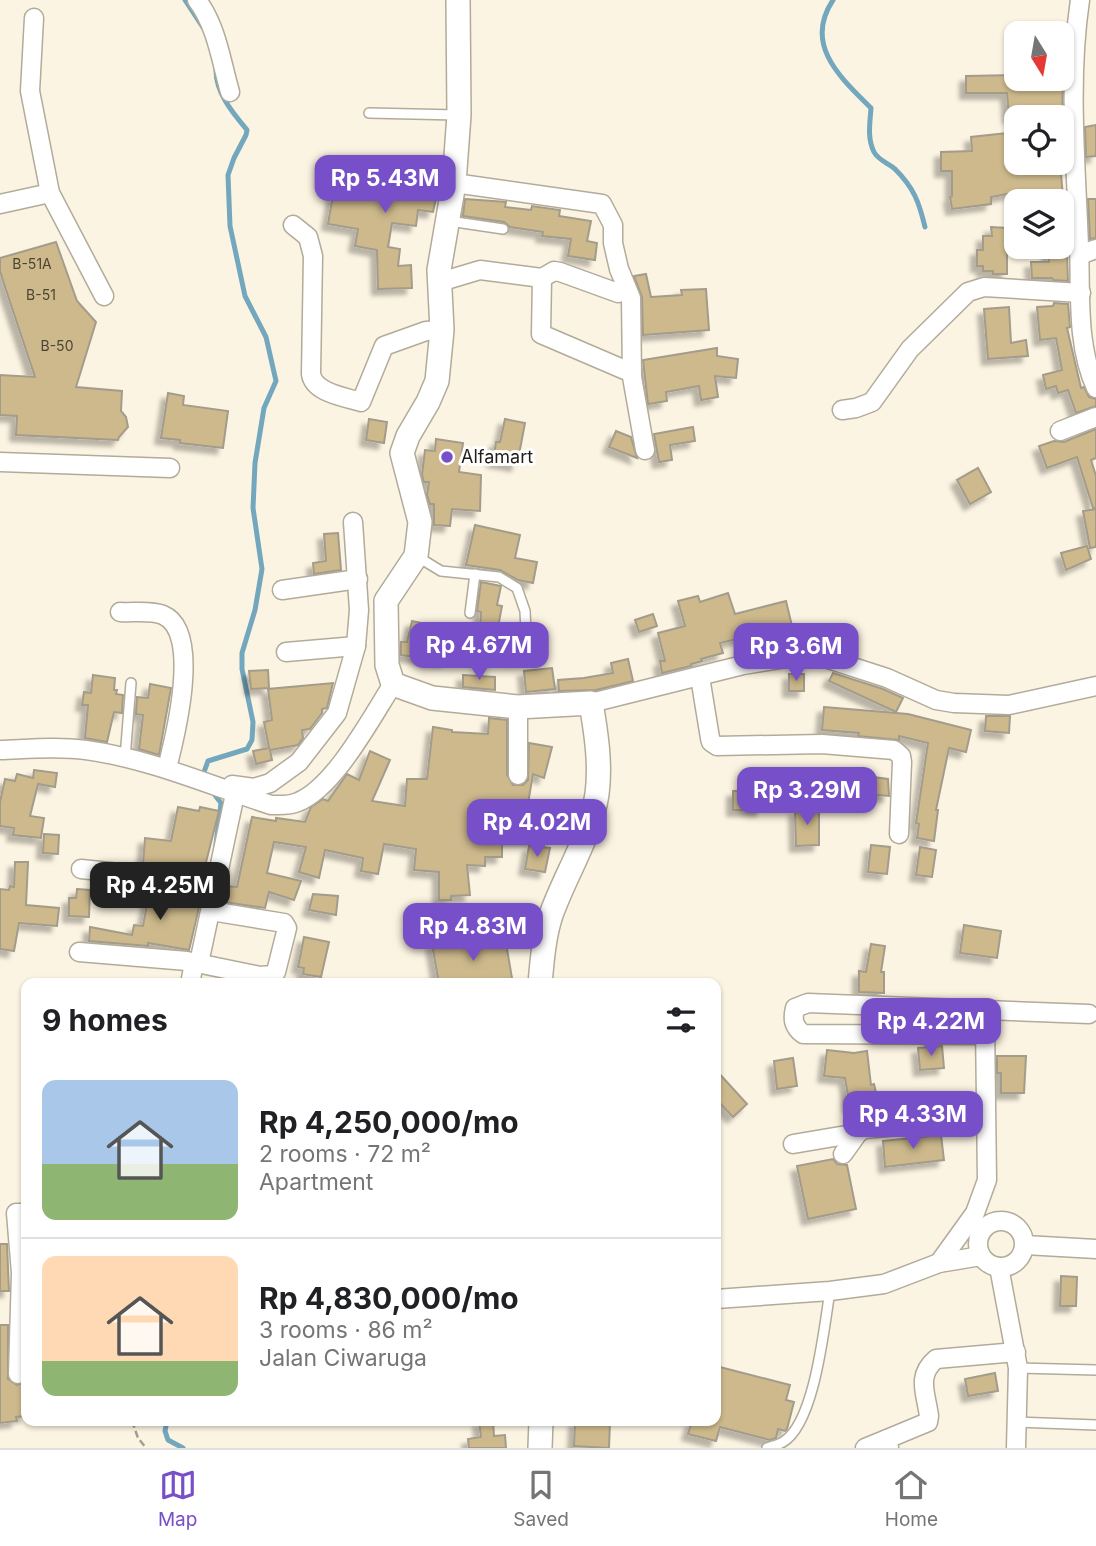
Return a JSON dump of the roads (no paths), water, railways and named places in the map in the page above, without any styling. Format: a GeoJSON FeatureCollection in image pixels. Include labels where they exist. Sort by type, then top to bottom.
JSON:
{"type":"FeatureCollection","features":[{"type":"Feature","properties":{"kind":"street"},"geometry":{"type":"LineString","coordinates":[[197,0],[206,12],[214,33],[230,92]]}},
{"type":"Feature","properties":{"kind":"street"},"geometry":{"type":"LineString","coordinates":[[0,750],[85,750],[167,768],[271,805],[297,803],[325,782],[344,760],[393,684],[387,664],[386,601],[416,556],[420,522],[402,453],[437,381],[442,330],[439,270],[454,183],[459,116],[458,0]]}},
{"type":"Feature","properties":{"kind":"street"},"geometry":{"type":"LineString","coordinates":[[1080,0],[1075,37],[1074,86],[1088,252],[1081,293],[1085,351],[1096,388]]}},
{"type":"Feature","properties":{"kind":"street"},"geometry":{"type":"LineString","coordinates":[[34,18],[30,91],[50,193],[104,296]]}},
{"type":"Feature","properties":{"kind":"street"},"geometry":{"type":"LineString","coordinates":[[454,183],[602,204],[613,225],[613,243],[619,269],[631,298],[632,377],[645,450]]}},
{"type":"Feature","properties":{"kind":"street"},"geometry":{"type":"LineString","coordinates":[[0,204],[50,193]]}},
{"type":"Feature","properties":{"kind":"street"},"geometry":{"type":"LineString","coordinates":[[293,225],[308,237],[313,256],[311,374],[312,382],[318,388],[361,402],[384,346],[426,331],[442,330]]}},
{"type":"Feature","properties":{"kind":"street"},"geometry":{"type":"LineString","coordinates":[[440,282],[480,270],[542,278],[554,271],[618,293]]}},
{"type":"Feature","properties":{"kind":"street"},"geometry":{"type":"LineString","coordinates":[[542,278],[541,334],[625,370]]}},
{"type":"Feature","properties":{"kind":"street"},"geometry":{"type":"LineString","coordinates":[[842,410],[872,402],[910,349],[968,292],[984,287],[1081,293]]}},
{"type":"Feature","properties":{"kind":"street"},"geometry":{"type":"LineString","coordinates":[[1060,431],[1096,417]]}},
{"type":"Feature","properties":{"kind":"street"},"geometry":{"type":"LineString","coordinates":[[0,462],[170,468]]}},
{"type":"Feature","properties":{"kind":"street"},"geometry":{"type":"LineString","coordinates":[[215,787],[236,784],[254,788],[270,783],[299,762],[337,713],[356,646],[358,579],[354,522]]}},
{"type":"Feature","properties":{"kind":"street"},"geometry":{"type":"LineString","coordinates":[[282,590],[358,579]]}},
{"type":"Feature","properties":{"kind":"street"},"geometry":{"type":"LineString","coordinates":[[120,612],[163,615],[172,622],[180,640],[185,664],[175,737],[167,768]]}},
{"type":"Feature","properties":{"kind":"street"},"geometry":{"type":"LineString","coordinates":[[286,652],[356,646]]}},
{"type":"Feature","properties":{"kind":"street"},"geometry":{"type":"LineString","coordinates":[[393,684],[432,698],[518,707],[591,703],[743,665],[806,655],[822,657],[887,678],[936,700],[954,702],[1009,705],[1096,686]]}},
{"type":"Feature","properties":{"kind":"street"},"geometry":{"type":"LineString","coordinates":[[700,677],[710,738],[717,746],[822,744],[898,752],[902,762],[899,834]]}},
{"type":"Feature","properties":{"kind":"street"},"geometry":{"type":"LineString","coordinates":[[540,978],[542,953],[551,916],[585,836],[597,794],[597,744],[591,703]]}},
{"type":"Feature","properties":{"kind":"street"},"geometry":{"type":"LineString","coordinates":[[517,775],[518,707]]}},
{"type":"Feature","properties":{"kind":"street"},"geometry":{"type":"LineString","coordinates":[[192,978],[211,911],[235,794]]}},
{"type":"Feature","properties":{"kind":"street"},"geometry":{"type":"LineString","coordinates":[[81,869],[216,883]]}},
{"type":"Feature","properties":{"kind":"street"},"geometry":{"type":"LineString","coordinates":[[79,952],[197,963],[260,976],[272,975],[279,967],[287,928],[284,923],[211,911]]}},
{"type":"Feature","properties":{"kind":"street"},"geometry":{"type":"LineString","coordinates":[[985,1035],[803,1034],[797,1030],[793,1021],[795,1008],[808,1003],[1090,1014]]}},
{"type":"Feature","properties":{"kind":"street"},"geometry":{"type":"LineString","coordinates":[[939,1263],[975,1213],[984,1194],[988,1163],[985,1119],[986,1010]]}},
{"type":"Feature","properties":{"kind":"street"},"geometry":{"type":"LineString","coordinates":[[843,1154],[864,1129],[985,1119]]}},
{"type":"Feature","properties":{"kind":"street"},"geometry":{"type":"LineString","coordinates":[[793,1144],[858,1133]]}},
{"type":"Feature","properties":{"kind":"street"},"geometry":{"type":"LineString","coordinates":[[15,1374],[21,1303],[16,1213],[21,1213]]}},
{"type":"Feature","properties":{"kind":"street"},"geometry":{"type":"LineString","coordinates":[[1007,1221],[1015,1225],[1024,1237],[1025,1245],[1019,1259],[1007,1267],[999,1268],[986,1262],[981,1256],[978,1241],[985,1227],[992,1223],[1007,1221]]}},
{"type":"Feature","properties":{"kind":"street"},"geometry":{"type":"LineString","coordinates":[[1025,1245],[1096,1249]]}},
{"type":"Feature","properties":{"kind":"street"},"geometry":{"type":"LineString","coordinates":[[721,1299],[830,1291],[884,1284],[939,1263],[981,1256]]}},
{"type":"Feature","properties":{"kind":"street"},"geometry":{"type":"LineString","coordinates":[[999,1268],[1017,1360],[1016,1448]]}},
{"type":"Feature","properties":{"kind":"street"},"geometry":{"type":"LineString","coordinates":[[865,1448],[888,1443],[928,1422],[923,1377],[926,1368],[936,1359],[1017,1360]]}},
{"type":"Feature","properties":{"kind":"street"},"geometry":{"type":"LineString","coordinates":[[541,1426],[541,1448]]}},
{"type":"Feature","properties":{"kind":"lane"},"geometry":{"type":"LineString","coordinates":[[369,113],[459,116]]}},
{"type":"Feature","properties":{"kind":"lane"},"geometry":{"type":"LineString","coordinates":[[448,220],[503,229]]}},
{"type":"Feature","properties":{"kind":"lane"},"geometry":{"type":"LineString","coordinates":[[416,556],[441,571],[499,576],[517,588],[525,611],[527,652]]}},
{"type":"Feature","properties":{"kind":"lane"},"geometry":{"type":"LineString","coordinates":[[470,613],[475,574]]}},
{"type":"Feature","properties":{"kind":"lane"},"geometry":{"type":"LineString","coordinates":[[125,758],[131,683]]}},
{"type":"Feature","properties":{"kind":"lane"},"geometry":{"type":"LineString","coordinates":[[767,1448],[782,1443],[803,1416],[816,1378],[830,1291]]}},
{"type":"Feature","properties":{"kind":"lane"},"geometry":{"type":"LineString","coordinates":[[1017,1360],[1096,1370]]}},
{"type":"Feature","properties":{"kind":"lane"},"geometry":{"type":"LineString","coordinates":[[1016,1422],[1096,1425]]}},
{"type":"Feature","properties":{"kind":"waterway"},"geometry":{"type":"LineString","coordinates":[[185,0],[204,29]]}},
{"type":"Feature","properties":{"kind":"waterway"},"geometry":{"type":"LineString","coordinates":[[833,0],[825,16],[822,32],[824,46],[838,73],[871,108],[870,136],[874,152],[907,183],[918,203],[925,227]]}},
{"type":"Feature","properties":{"kind":"waterway"},"geometry":{"type":"LineString","coordinates":[[206,778],[204,772],[208,761],[247,749],[252,740],[253,722],[242,669],[242,653],[255,610],[262,569],[253,508],[255,463],[264,408],[276,381],[266,337],[245,296],[230,226],[228,175],[247,130],[221,93],[216,68]]}},
{"type":"Feature","properties":{"kind":"waterway"},"geometry":{"type":"LineString","coordinates":[[211,790],[221,803],[216,844]]}},
{"type":"Feature","properties":{"kind":"waterway"},"geometry":{"type":"LineString","coordinates":[[166,1426],[168,1440],[183,1448]]}},
{"type":"Feature","properties":{"kind":"place","name":"Alfamart"},"geometry":{"type":"Point","coordinates":[447,457]}}]}
